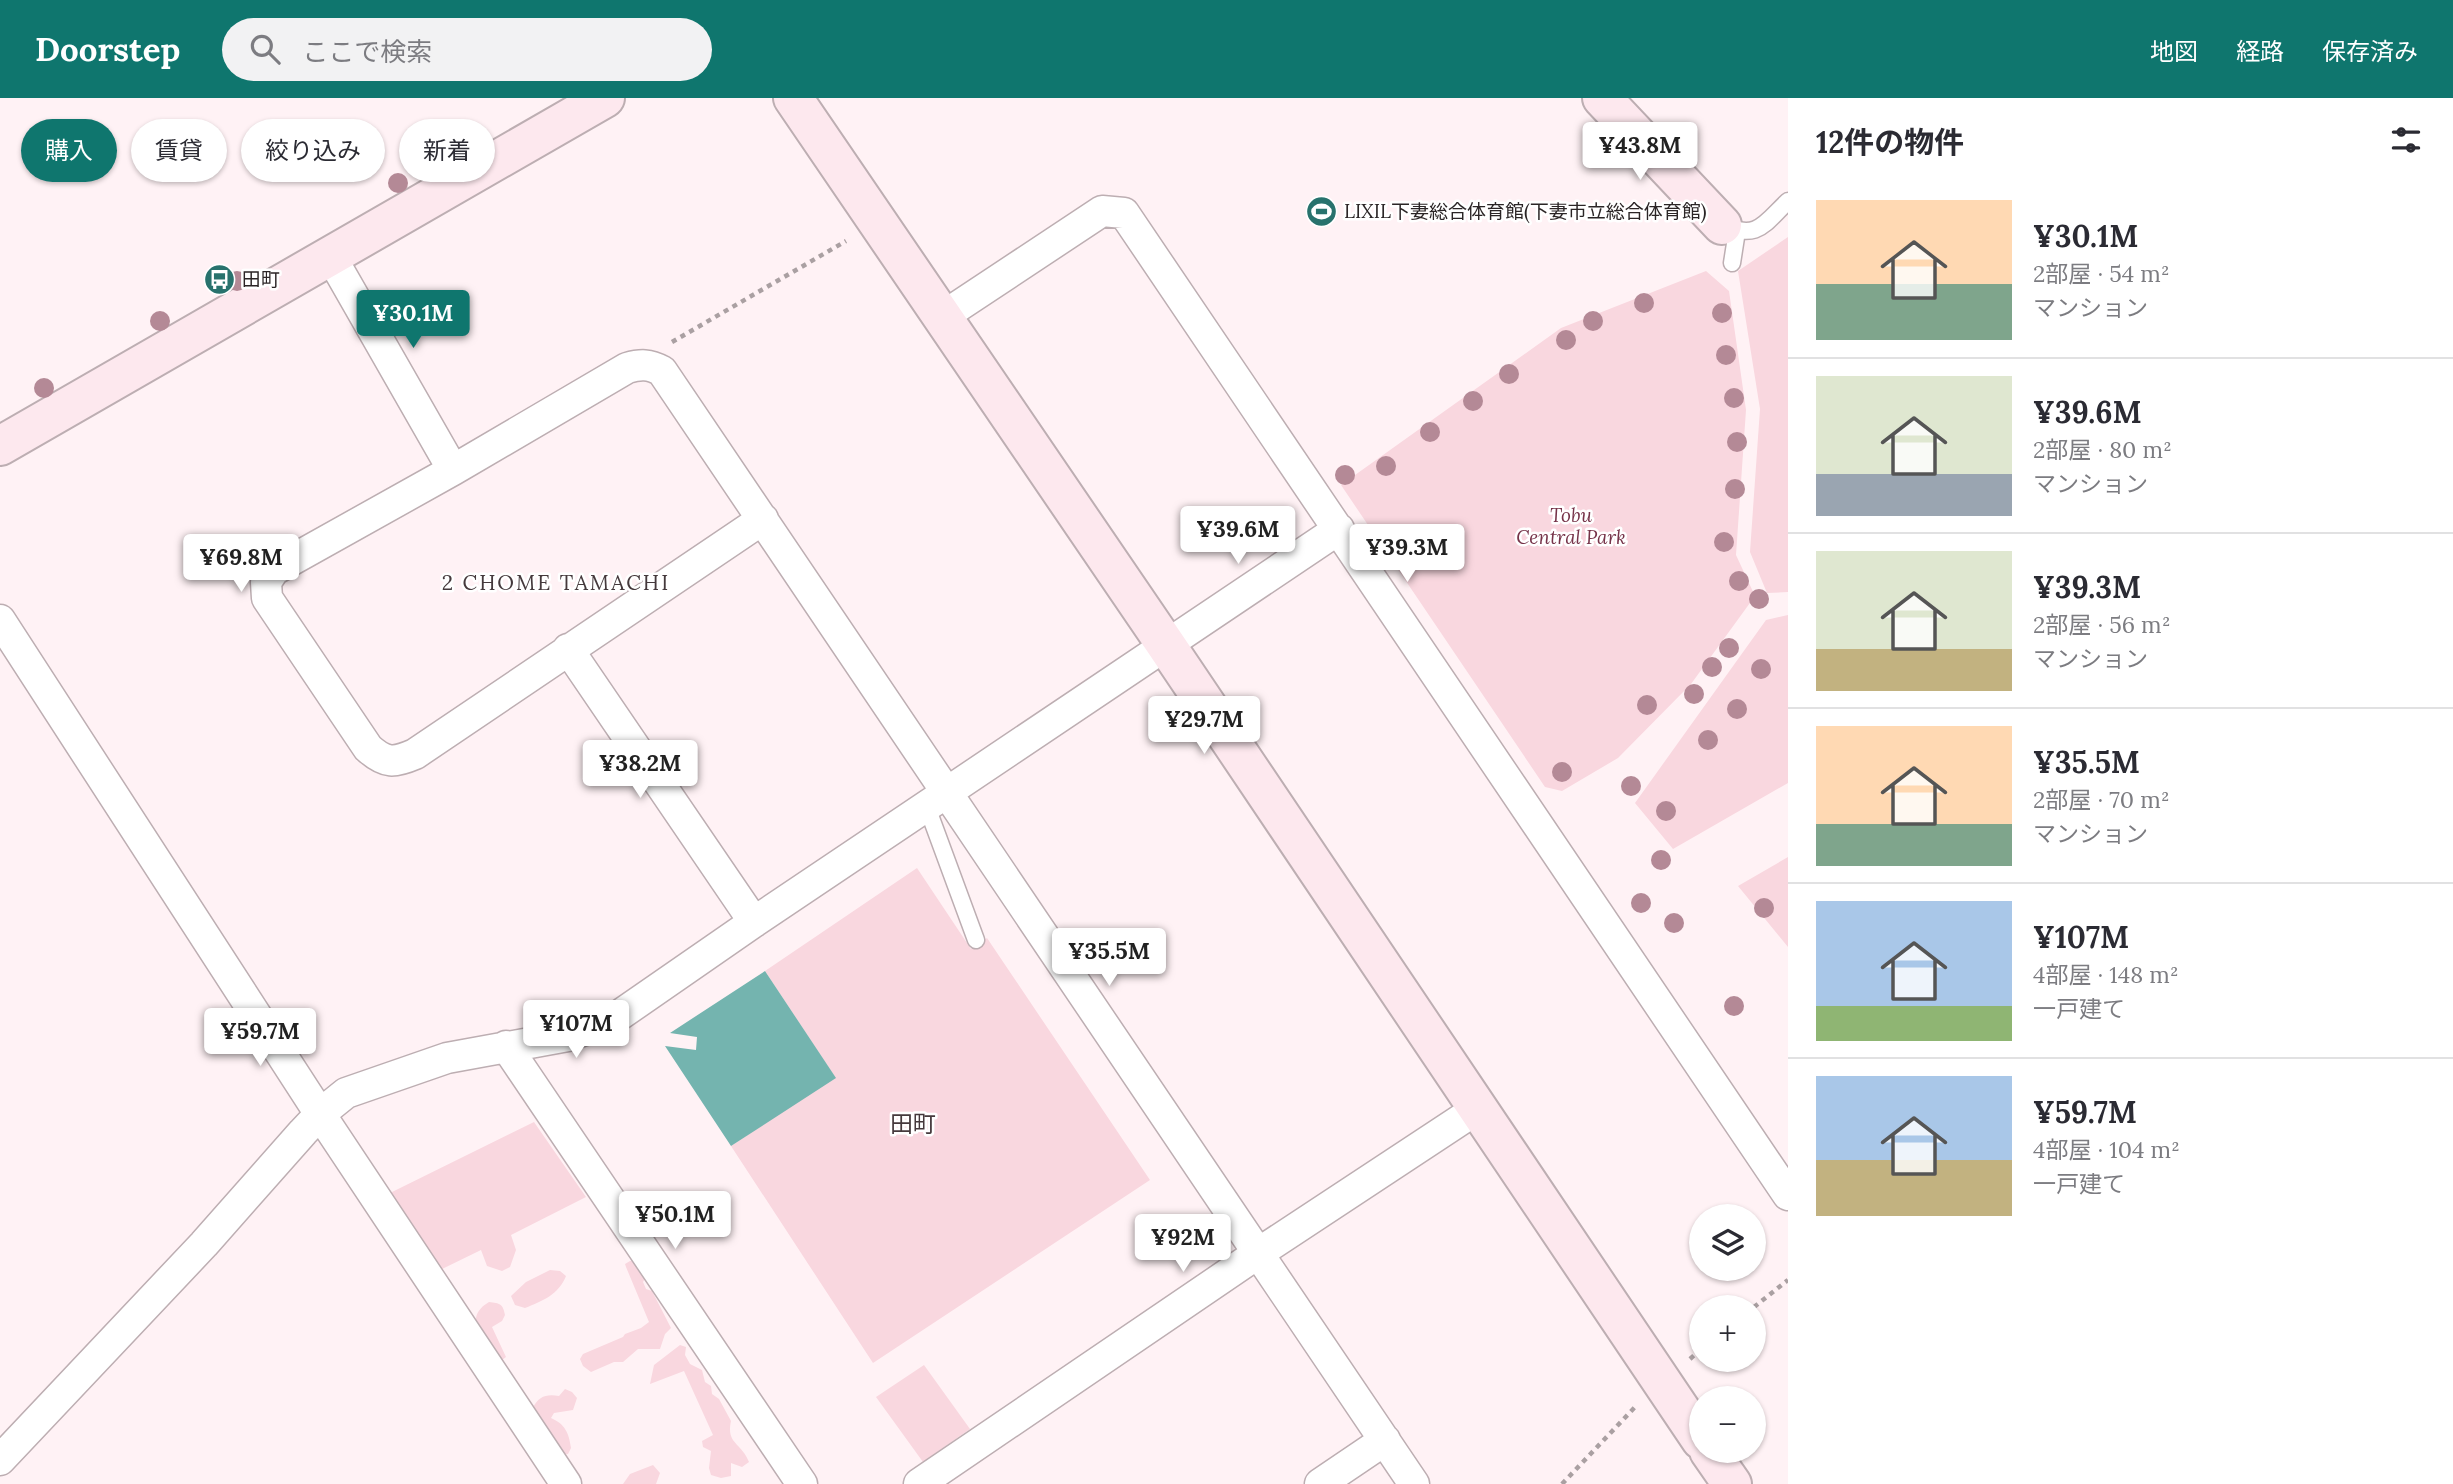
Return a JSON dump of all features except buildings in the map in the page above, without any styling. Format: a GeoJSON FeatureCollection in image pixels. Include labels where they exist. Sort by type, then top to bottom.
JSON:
{"type":"FeatureCollection","features":[{"type":"Feature","properties":{"kind":"street"},"geometry":{"type":"LineString","coordinates":[[0,446],[605,98]]}},
{"type":"Feature","properties":{"kind":"street"},"geometry":{"type":"LineString","coordinates":[[793,98],[1166,645],[1689,1422]]}},
{"type":"Feature","properties":{"kind":"street"},"geometry":{"type":"LineString","coordinates":[[1602,98],[1729,228]]}},
{"type":"Feature","properties":{"kind":"street"},"geometry":{"type":"LineString","coordinates":[[942,317],[1102,211],[1124,213],[1788,1195]]}},
{"type":"Feature","properties":{"kind":"street"},"geometry":{"type":"LineString","coordinates":[[330,255],[453,470]]}},
{"type":"Feature","properties":{"kind":"street"},"geometry":{"type":"LineString","coordinates":[[763,519],[415,754],[398,761],[381,760],[368,748],[267,598],[266,582],[274,569],[453,470],[627,368],[639,364],[650,365],[662,371],[763,519],[937,800],[1257,1254],[1414,1484]]}},
{"type":"Feature","properties":{"kind":"street"},"geometry":{"type":"LineString","coordinates":[[0,1460],[204,1244],[320,1114],[346,1093],[447,1058],[568,1035],[611,1021],[1339,529]]}},
{"type":"Feature","properties":{"kind":"street"},"geometry":{"type":"LineString","coordinates":[[0,620],[320,1114],[566,1484]]}},
{"type":"Feature","properties":{"kind":"street"},"geometry":{"type":"LineString","coordinates":[[568,649],[754,922]]}},
{"type":"Feature","properties":{"kind":"street"},"geometry":{"type":"LineString","coordinates":[[506,1046],[802,1484]]}},
{"type":"Feature","properties":{"kind":"street"},"geometry":{"type":"LineString","coordinates":[[919,1484],[1476,1109]]}},
{"type":"Feature","properties":{"kind":"street"},"geometry":{"type":"LineString","coordinates":[[1320,1484],[1385,1440]]}},
{"type":"Feature","properties":{"kind":"street"},"geometry":{"type":"LineString","coordinates":[[1717,1463],[1732,1484]]}},
{"type":"Feature","properties":{"kind":"lane"},"geometry":{"type":"LineString","coordinates":[[1732,262],[1729,228],[1748,233],[1758,229],[1788,201]]}},
{"type":"Feature","properties":{"kind":"lane"},"geometry":{"type":"LineString","coordinates":[[937,800],[976,940]]}},
{"type":"Feature","properties":{"kind":"path"},"geometry":{"type":"LineString","coordinates":[[650,365],[669,344],[877,221]]}},
{"type":"Feature","properties":{"kind":"path"},"geometry":{"type":"LineString","coordinates":[[1766,1297],[1788,1280]]}},
{"type":"Feature","properties":{"kind":"path"},"geometry":{"type":"LineString","coordinates":[[1562,1484],[1620,1421],[1662,1383]]}},
{"type":"Feature","properties":{"kind":"green space"},"geometry":{"type":"Polygon","coordinates":[[[1788,237],[1788,592],[1767,593],[1750,552],[1760,409],[1738,271],[1788,237]]]}},
{"type":"Feature","properties":{"kind":"green space","name":"Tobu Central Park"},"geometry":{"type":"Polygon","coordinates":[[[1706,271],[1729,291],[1746,410],[1736,555],[1755,596],[1691,684],[1618,758],[1562,791],[1545,787],[1341,485],[1561,328],[1706,271]]]}},
{"type":"Feature","properties":{"kind":"green space"},"geometry":{"type":"Polygon","coordinates":[[[1788,615],[1788,783],[1673,849],[1635,803],[1766,620],[1788,615]]]}},
{"type":"Feature","properties":{"kind":"green space"},"geometry":{"type":"Polygon","coordinates":[[[1788,857],[1788,947],[1738,886],[1788,857]]]}},
{"type":"Feature","properties":{"kind":"green space"},"geometry":{"type":"Polygon","coordinates":[[[917,868],[971,949],[987,938],[1150,1180],[873,1363],[731,1146],[835,1077],[765,971],[917,868]]]}},
{"type":"Feature","properties":{"kind":"green space"},"geometry":{"type":"Polygon","coordinates":[[[534,1122],[586,1197],[511,1235],[516,1250],[510,1267],[502,1271],[487,1266],[481,1250],[440,1270],[390,1193],[534,1122]]]}},
{"type":"Feature","properties":{"kind":"green space"},"geometry":{"type":"Polygon","coordinates":[[[636,1261],[648,1273],[643,1282],[646,1289],[652,1291],[671,1328],[665,1334],[660,1349],[638,1349],[623,1362],[614,1362],[591,1372],[583,1366],[580,1359],[583,1354],[623,1337],[649,1322],[625,1264],[636,1261]]]}},
{"type":"Feature","properties":{"kind":"green space"},"geometry":{"type":"Polygon","coordinates":[[[550,1270],[560,1271],[566,1276],[555,1292],[525,1308],[515,1305],[511,1296],[526,1282],[550,1270]]]}},
{"type":"Feature","properties":{"kind":"green space"},"geometry":{"type":"Polygon","coordinates":[[[489,1302],[502,1306],[505,1315],[502,1321],[492,1327],[506,1357],[502,1360],[495,1358],[477,1328],[477,1315],[489,1302]]]}},
{"type":"Feature","properties":{"kind":"green space"},"geometry":{"type":"Polygon","coordinates":[[[680,1345],[686,1347],[685,1355],[690,1364],[702,1370],[705,1382],[711,1386],[712,1394],[719,1399],[731,1421],[732,1439],[749,1462],[742,1467],[731,1463],[731,1476],[721,1478],[711,1475],[711,1451],[703,1447],[702,1441],[713,1435],[684,1371],[650,1384],[654,1365],[680,1345]]]}},
{"type":"Feature","properties":{"kind":"green space"},"geometry":{"type":"Polygon","coordinates":[[[924,1365],[970,1429],[923,1462],[876,1397],[924,1365]]]}},
{"type":"Feature","properties":{"kind":"green space"},"geometry":{"type":"Polygon","coordinates":[[[565,1389],[577,1398],[573,1410],[554,1413],[551,1418],[563,1426],[569,1438],[571,1448],[568,1454],[562,1455],[532,1409],[540,1399],[559,1396],[565,1389]]]}},
{"type":"Feature","properties":{"kind":"green space"},"geometry":{"type":"Polygon","coordinates":[[[653,1465],[660,1473],[656,1484],[623,1484],[630,1474],[653,1465]]]}},
{"type":"Feature","properties":{"kind":"water"},"geometry":{"type":"Polygon","coordinates":[[[765,971],[836,1078],[731,1146],[665,1046],[696,1050],[697,1037],[670,1033],[765,971]]]}},
{"type":"Feature","properties":{"kind":"place","name":"LIXIL下妻総合体育館(下妻市立総合体育館)"},"geometry":{"type":"Point","coordinates":[1321,211]}},
{"type":"Feature","properties":{"kind":"place","name":"田町"},"geometry":{"type":"Point","coordinates":[219,279]}},
{"type":"Feature","properties":{"kind":"district","name":"2 CHOME TAMACHI"},"geometry":{"type":"Point","coordinates":[556,582]}},
{"type":"Feature","properties":{"kind":"district","name":"田町"},"geometry":{"type":"Point","coordinates":[913,1123]}}]}
